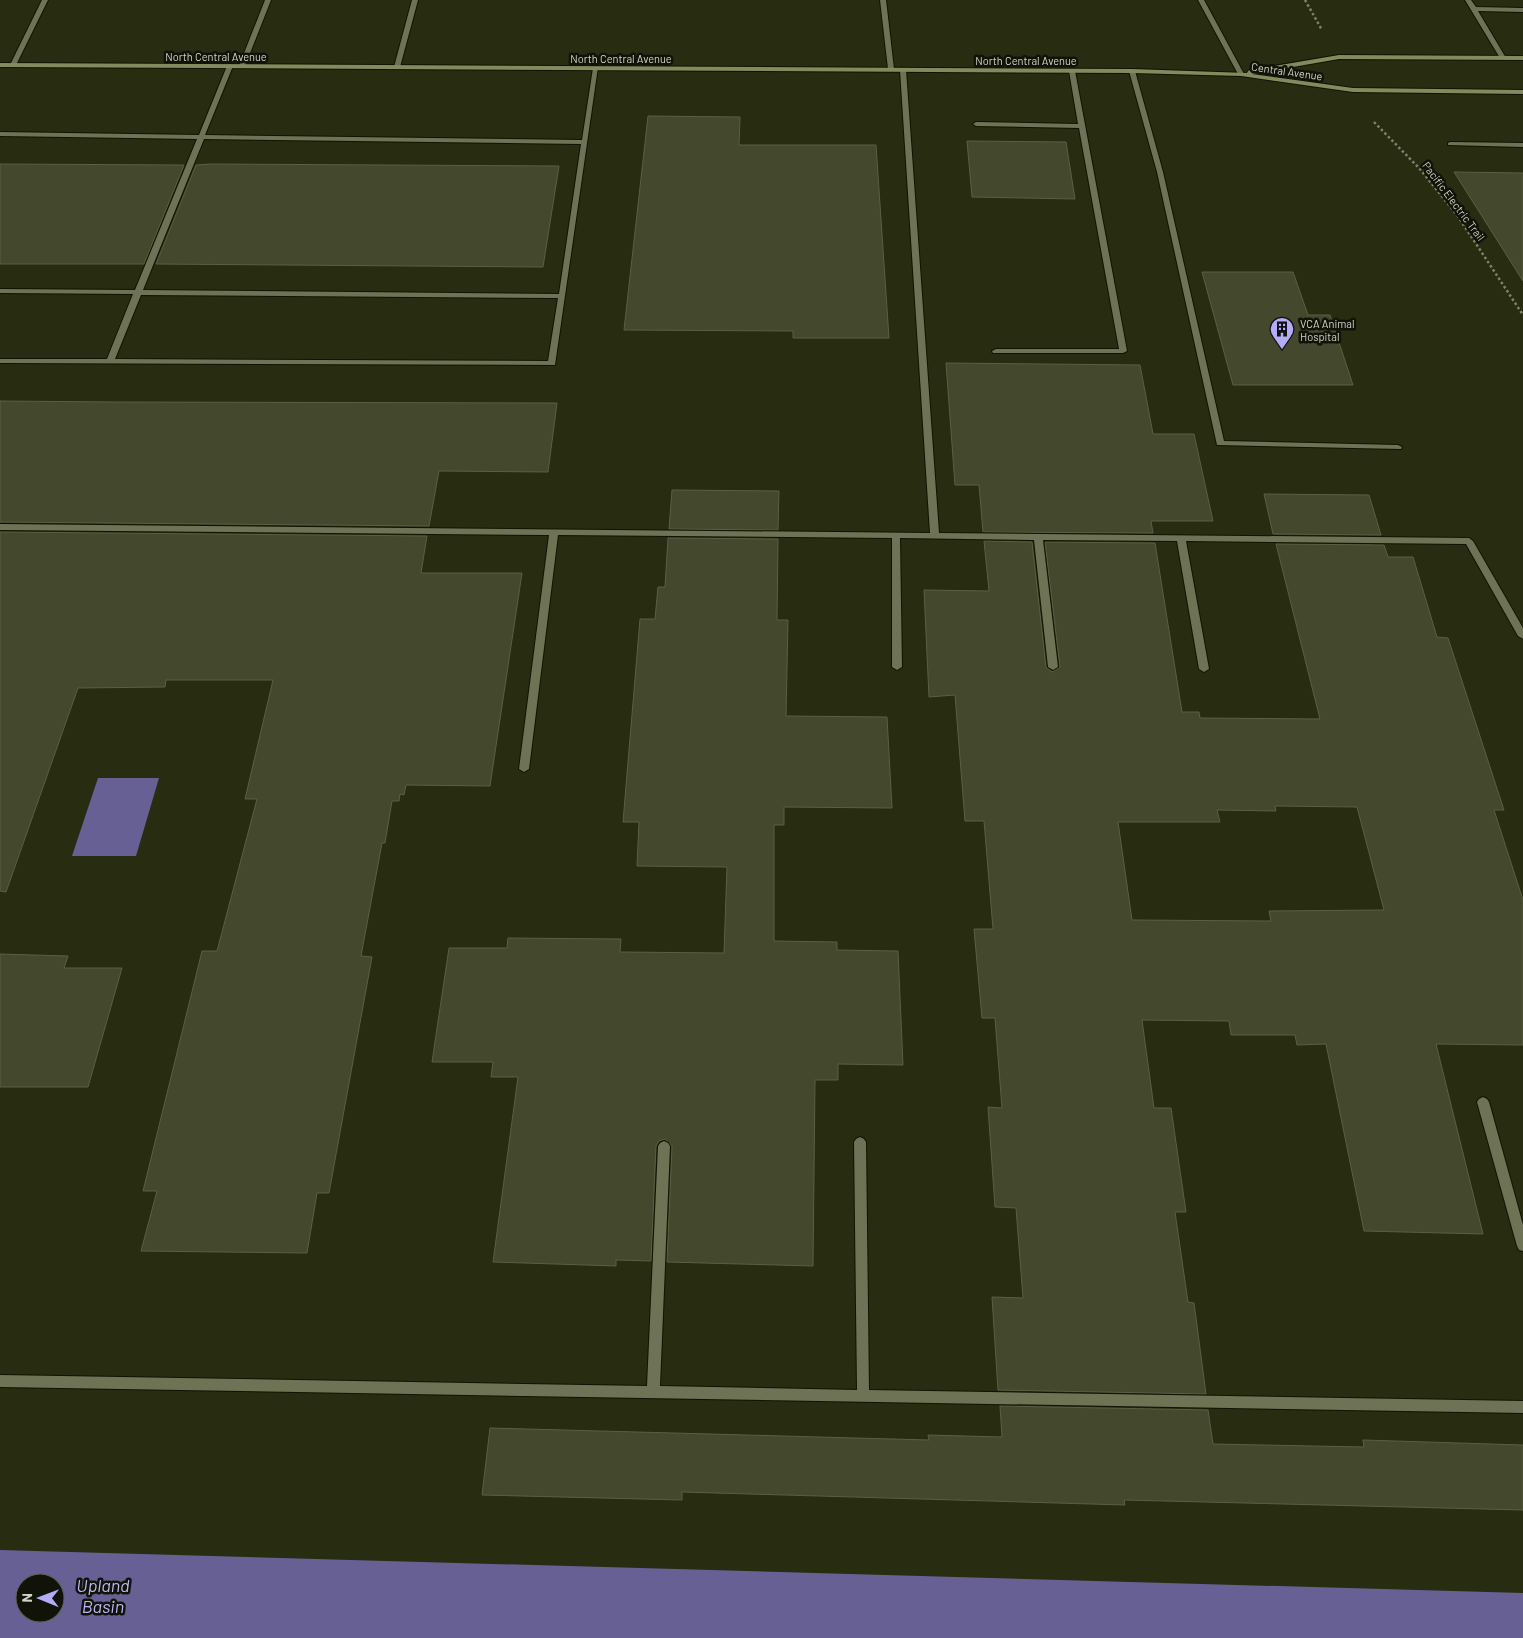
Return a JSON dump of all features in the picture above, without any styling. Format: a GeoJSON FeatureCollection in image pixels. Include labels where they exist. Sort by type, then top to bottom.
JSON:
{"type":"FeatureCollection","features":[{"type":"Feature","properties":{"kind":"main road","name":"Central Avenue"},"geometry":{"type":"LineString","coordinates":[[1242,74],[1339,56],[1523,58]]}},
{"type":"Feature","properties":{"kind":"main road","name":"North Central Avenue"},"geometry":{"type":"LineString","coordinates":[[0,65],[891,69],[1242,74]]}},
{"type":"Feature","properties":{"kind":"main road","name":"Central Avenue"},"geometry":{"type":"LineString","coordinates":[[1242,74],[1353,90],[1523,92]]}},
{"type":"Feature","properties":{"kind":"street"},"geometry":{"type":"LineString","coordinates":[[13,65],[45,0]]}},
{"type":"Feature","properties":{"kind":"street"},"geometry":{"type":"LineString","coordinates":[[242,66],[268,0]]}},
{"type":"Feature","properties":{"kind":"street"},"geometry":{"type":"LineString","coordinates":[[397,67],[414,0]]}},
{"type":"Feature","properties":{"kind":"street"},"geometry":{"type":"LineString","coordinates":[[882,0],[891,69]]}},
{"type":"Feature","properties":{"kind":"street"},"geometry":{"type":"LineString","coordinates":[[1201,0],[1242,74]]}},
{"type":"Feature","properties":{"kind":"street"},"geometry":{"type":"LineString","coordinates":[[1468,0],[1503,58]]}},
{"type":"Feature","properties":{"kind":"street"},"geometry":{"type":"LineString","coordinates":[[1474,9],[1523,10]]}},
{"type":"Feature","properties":{"kind":"street"},"geometry":{"type":"LineString","coordinates":[[110,361],[230,66]]}},
{"type":"Feature","properties":{"kind":"street"},"geometry":{"type":"LineString","coordinates":[[0,361],[552,363],[596,68]]}},
{"type":"Feature","properties":{"kind":"street"},"geometry":{"type":"LineString","coordinates":[[903,70],[936,536]]}},
{"type":"Feature","properties":{"kind":"street"},"geometry":{"type":"LineString","coordinates":[[996,351],[1123,351],[1072,71]]}},
{"type":"Feature","properties":{"kind":"street"},"geometry":{"type":"LineString","coordinates":[[1132,71],[1160,172],[1220,443],[1398,447]]}},
{"type":"Feature","properties":{"kind":"street"},"geometry":{"type":"LineString","coordinates":[[976,124],[1083,126]]}},
{"type":"Feature","properties":{"kind":"street"},"geometry":{"type":"LineString","coordinates":[[0,134],[584,142]]}},
{"type":"Feature","properties":{"kind":"street"},"geometry":{"type":"LineString","coordinates":[[1450,144],[1523,145]]}},
{"type":"Feature","properties":{"kind":"street"},"geometry":{"type":"LineString","coordinates":[[0,291],[562,296]]}},
{"type":"Feature","properties":{"kind":"street"},"geometry":{"type":"LineString","coordinates":[[0,527],[1468,541],[1523,636]]}},
{"type":"Feature","properties":{"kind":"street"},"geometry":{"type":"LineString","coordinates":[[524,769],[554,532]]}},
{"type":"Feature","properties":{"kind":"street"},"geometry":{"type":"LineString","coordinates":[[896,535],[897,666]]}},
{"type":"Feature","properties":{"kind":"street"},"geometry":{"type":"LineString","coordinates":[[1038,537],[1054,667]]}},
{"type":"Feature","properties":{"kind":"street"},"geometry":{"type":"LineString","coordinates":[[1181,538],[1204,669]]}},
{"type":"Feature","properties":{"kind":"street"},"geometry":{"type":"LineString","coordinates":[[1483,1102],[1523,1246]]}},
{"type":"Feature","properties":{"kind":"street"},"geometry":{"type":"LineString","coordinates":[[860,1142],[863,1396]]}},
{"type":"Feature","properties":{"kind":"street"},"geometry":{"type":"LineString","coordinates":[[653,1392],[664,1146]]}},
{"type":"Feature","properties":{"kind":"street"},"geometry":{"type":"LineString","coordinates":[[0,1381],[1523,1407]]}},
{"type":"Feature","properties":{"kind":"path"},"geometry":{"type":"LineString","coordinates":[[1305,0],[1323,32]]}},
{"type":"Feature","properties":{"kind":"path","name":"Pacific Electric Trail"},"geometry":{"type":"LineString","coordinates":[[1372,119],[1419,168],[1457,215],[1523,315]]}},
{"type":"Feature","properties":{"kind":"water"},"geometry":{"type":"Polygon","coordinates":[[[98,778],[159,778],[136,856],[72,856],[98,778]]]}},
{"type":"Feature","properties":{"kind":"water","name":"Upland Basin"},"geometry":{"type":"Polygon","coordinates":[[[0,1550],[1523,1593],[1523,1638],[0,1638],[0,1550]]]}},
{"type":"Feature","properties":{"kind":"building"},"geometry":{"type":"Polygon","coordinates":[[[648,116],[740,117],[739,145],[876,145],[889,338],[793,338],[793,331],[624,330],[648,116]]]}},
{"type":"Feature","properties":{"kind":"building"},"geometry":{"type":"Polygon","coordinates":[[[967,141],[1066,142],[1075,199],[972,197],[967,141]]]}},
{"type":"Feature","properties":{"kind":"building"},"geometry":{"type":"Polygon","coordinates":[[[0,164],[184,165],[144,264],[0,264],[0,164]]]}},
{"type":"Feature","properties":{"kind":"building"},"geometry":{"type":"Polygon","coordinates":[[[196,165],[559,166],[543,267],[156,264],[196,165]]]}},
{"type":"Feature","properties":{"kind":"building"},"geometry":{"type":"Polygon","coordinates":[[[1454,172],[1523,173],[1523,281],[1454,172]]]}},
{"type":"Feature","properties":{"kind":"building","name":"VCA Animal Hospital"},"geometry":{"type":"Polygon","coordinates":[[[1202,272],[1293,272],[1308,315],[1330,315],[1353,385],[1233,385],[1202,272]]]}},
{"type":"Feature","properties":{"kind":"building"},"geometry":{"type":"Polygon","coordinates":[[[946,363],[1140,365],[1153,434],[1194,434],[1213,521],[1151,521],[1153,533],[983,532],[979,485],[955,485],[946,363]]]}},
{"type":"Feature","properties":{"kind":"building"},"geometry":{"type":"Polygon","coordinates":[[[0,401],[557,403],[548,472],[439,471],[429,526],[0,522],[0,401]]]}},
{"type":"Feature","properties":{"kind":"building"},"geometry":{"type":"Polygon","coordinates":[[[672,490],[779,491],[778,530],[669,529],[672,490]]]}},
{"type":"Feature","properties":{"kind":"building"},"geometry":{"type":"Polygon","coordinates":[[[1264,494],[1369,495],[1381,535],[1273,534],[1264,494]]]}},
{"type":"Feature","properties":{"kind":"building"},"geometry":{"type":"Polygon","coordinates":[[[0,532],[427,536],[421,573],[522,573],[490,786],[406,785],[404,795],[400,794],[399,801],[392,801],[385,843],[382,843],[361,956],[372,957],[329,1193],[317,1193],[307,1253],[141,1251],[157,1191],[143,1191],[202,951],[217,951],[257,799],[245,799],[273,680],[166,680],[165,687],[78,688],[6,892],[0,891],[0,532]]]}},
{"type":"Feature","properties":{"kind":"building"},"geometry":{"type":"Polygon","coordinates":[[[668,538],[778,539],[777,620],[788,620],[786,716],[887,717],[892,808],[784,807],[784,825],[774,825],[774,941],[837,942],[837,950],[898,951],[903,1065],[838,1064],[838,1080],[815,1080],[813,1266],[667,1262],[672,1146],[665,1139],[659,1141],[656,1146],[651,1261],[616,1260],[616,1266],[493,1262],[518,1077],[491,1077],[493,1062],[432,1062],[449,948],[507,948],[508,938],[621,939],[620,952],[724,953],[727,867],[637,866],[639,822],[623,822],[640,619],[655,619],[658,587],[665,587],[668,538]]]}},
{"type":"Feature","properties":{"kind":"building"},"geometry":{"type":"Polygon","coordinates":[[[984,541],[1032,542],[1046,667],[1052,672],[1060,667],[1045,542],[1155,543],[1182,712],[1199,712],[1200,718],[1320,719],[1276,544],[1384,545],[1388,557],[1413,557],[1437,637],[1448,638],[1504,810],[1494,810],[1523,900],[1523,1045],[1436,1044],[1483,1234],[1364,1231],[1326,1044],[1297,1045],[1295,1035],[1231,1035],[1229,1021],[1142,1020],[1154,1108],[1171,1108],[1186,1212],[1175,1212],[1188,1302],[1194,1303],[1206,1394],[998,1390],[992,1297],[1023,1298],[1016,1208],[995,1207],[988,1107],[1002,1108],[995,1018],[982,1018],[974,929],[993,929],[984,821],[965,821],[955,695],[929,697],[924,590],[989,591],[984,541]],[[1275,806],[1276,811],[1217,810],[1220,822],[1118,822],[1132,920],[1271,921],[1269,911],[1384,910],[1357,807],[1275,806]]]}},
{"type":"Feature","properties":{"kind":"building"},"geometry":{"type":"Polygon","coordinates":[[[0,954],[68,956],[64,968],[122,968],[88,1087],[0,1087],[0,954]]]}},
{"type":"Feature","properties":{"kind":"building"},"geometry":{"type":"Polygon","coordinates":[[[1000,1406],[1208,1410],[1213,1444],[1364,1447],[1363,1440],[1523,1445],[1523,1510],[1124,1500],[1125,1505],[682,1492],[682,1500],[482,1495],[490,1428],[929,1440],[928,1435],[1002,1437],[1000,1406]]]}},
{"type":"Feature","properties":{"kind":"place","name":"VCA Animal Hospital"},"geometry":{"type":"Point","coordinates":[1282,350]}}]}
